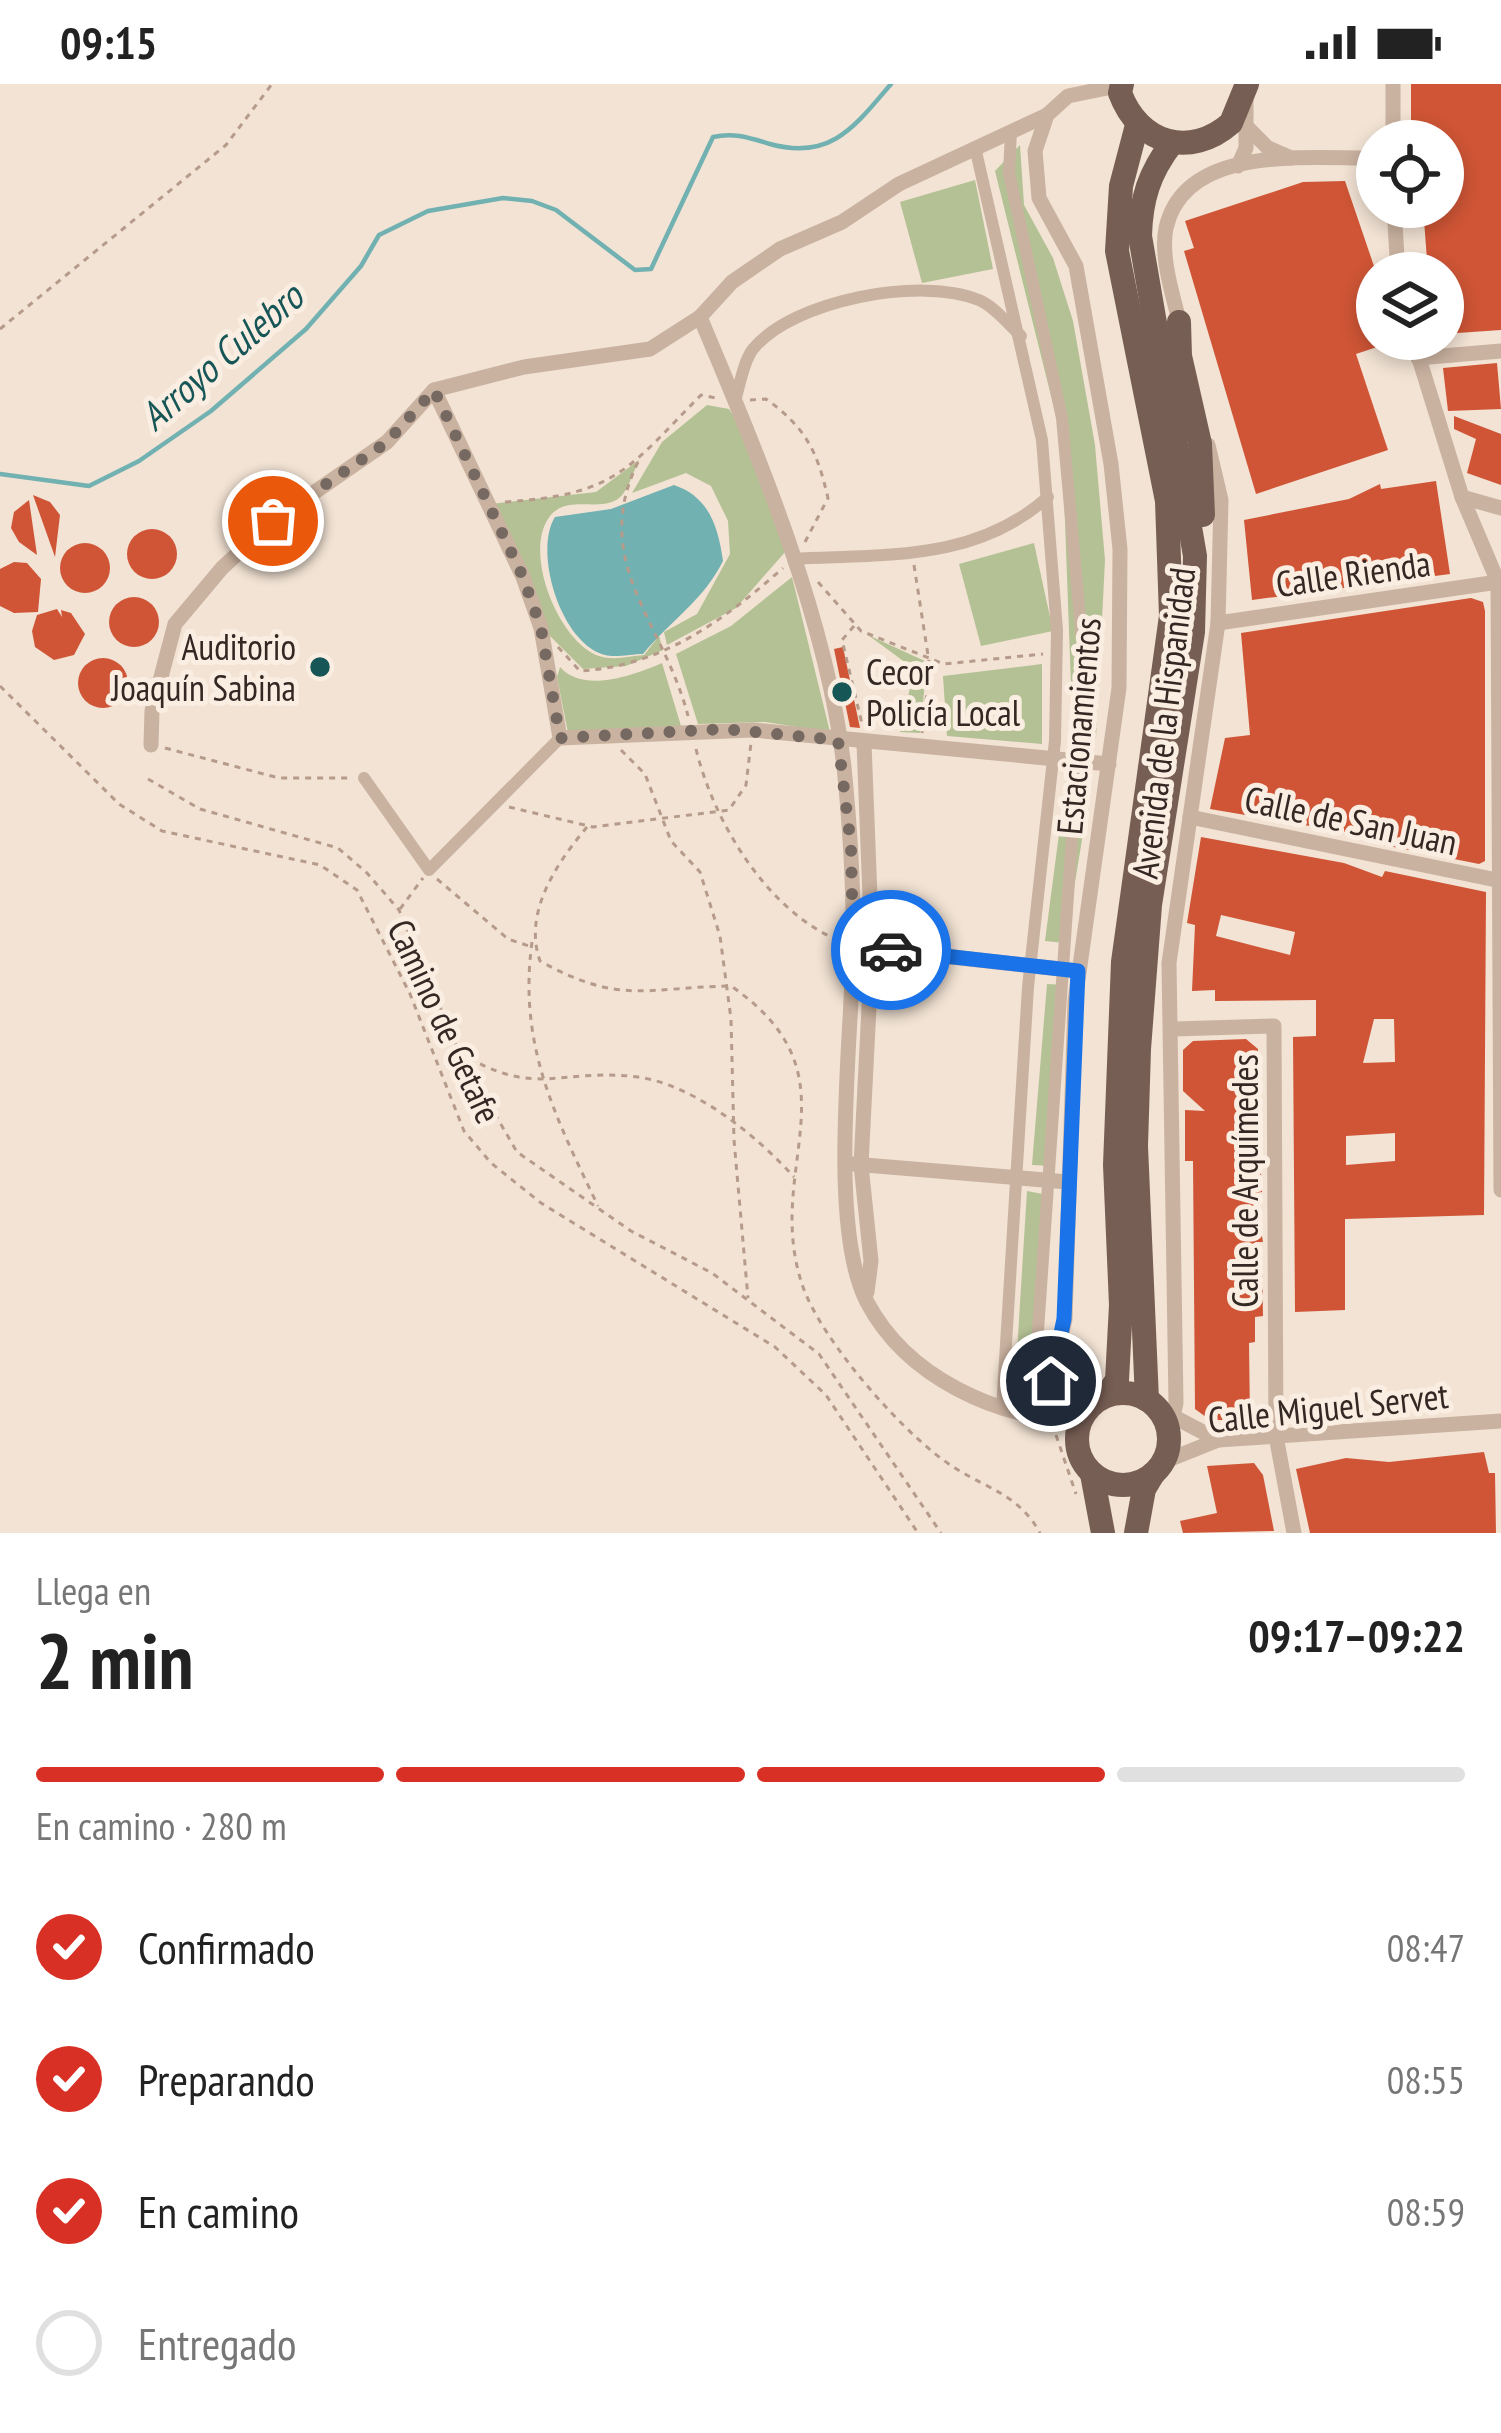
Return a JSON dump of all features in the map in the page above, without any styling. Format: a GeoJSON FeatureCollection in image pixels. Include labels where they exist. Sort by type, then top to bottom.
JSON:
{"type":"FeatureCollection","features":[{"type":"Feature","properties":{"kind":"main road"},"geometry":{"type":"LineString","coordinates":[[1122,84],[1126,110],[1137,125],[1172,143],[1219,134],[1246,89]]}},
{"type":"Feature","properties":{"kind":"main road","name":"Avenida de la Hispanidad"},"geometry":{"type":"LineString","coordinates":[[1107,1395],[1118,1380],[1121,1305],[1115,1165],[1123,962],[1172,616],[1167,501],[1118,251],[1121,187],[1137,125]]}},
{"type":"Feature","properties":{"kind":"main road","name":"Avenida de la Hispanidad"},"geometry":{"type":"LineString","coordinates":[[1164,1412],[1136,1146],[1138,1049],[1150,904],[1195,592],[1191,520],[1140,236],[1141,205],[1153,168],[1172,143]]}},
{"type":"Feature","properties":{"kind":"main road"},"geometry":{"type":"LineString","coordinates":[[1179,322],[1180,356],[1200,444],[1205,579],[1195,592]]}},
{"type":"Feature","properties":{"kind":"main road"},"geometry":{"type":"LineString","coordinates":[[1103,1533],[1092,1474],[1081,1459],[1080,1421],[1107,1395],[1164,1412],[1158,1468],[1144,1489],[1136,1533]]}},
{"type":"Feature","properties":{"kind":"main road"},"geometry":{"type":"LineString","coordinates":[[1092,1474],[1112,1484],[1133,1484],[1158,1468]]}},
{"type":"Feature","properties":{"kind":"street"},"geometry":{"type":"LineString","coordinates":[[151,745],[152,711],[175,624],[222,568],[273,521],[387,442],[434,390],[524,367],[650,350],[700,317],[732,282],[780,249],[842,222],[898,184],[1047,115],[1068,96],[1122,84]]}},
{"type":"Feature","properties":{"kind":"street"},"geometry":{"type":"LineString","coordinates":[[1393,84],[1394,120]]}},
{"type":"Feature","properties":{"kind":"street"},"geometry":{"type":"LineString","coordinates":[[1238,166],[1246,148],[1246,89]]}},
{"type":"Feature","properties":{"kind":"street","name":"Estacionamientos"},"geometry":{"type":"LineString","coordinates":[[1047,115],[1034,151],[1039,198],[1076,266],[1111,464],[1120,549],[1119,688],[1078,971],[1064,1319],[1051,1381],[1052,1406],[1060,1415],[1080,1421]]}},
{"type":"Feature","properties":{"kind":"street"},"geometry":{"type":"LineString","coordinates":[[1246,127],[1268,148],[1294,159]]}},
{"type":"Feature","properties":{"kind":"street"},"geometry":{"type":"LineString","coordinates":[[1011,131],[1009,173],[1062,418],[1078,548],[1084,663],[1081,762],[1060,969],[1032,1418]]}},
{"type":"Feature","properties":{"kind":"street"},"geometry":{"type":"LineString","coordinates":[[976,147],[1021,336],[1048,497],[1057,652],[1052,759],[1030,966],[1002,1408]]}},
{"type":"Feature","properties":{"kind":"street","name":"Avenida de la Hispanidad"},"geometry":{"type":"LineString","coordinates":[[1164,1412],[1174,1029],[1168,963],[1218,623],[1221,500],[1179,322],[1165,230],[1180,191],[1204,174],[1294,159],[1356,158]]}},
{"type":"Feature","properties":{"kind":"street"},"geometry":{"type":"LineString","coordinates":[[735,401],[751,351],[786,320],[862,298],[934,292],[981,300],[1021,336]]}},
{"type":"Feature","properties":{"kind":"street"},"geometry":{"type":"LineString","coordinates":[[700,317],[793,559],[838,740],[851,846],[853,1250],[866,1300],[897,1342],[928,1370],[1002,1408],[1032,1418],[1080,1421]]}},
{"type":"Feature","properties":{"kind":"street"},"geometry":{"type":"LineString","coordinates":[[1464,354],[1501,351]]}},
{"type":"Feature","properties":{"kind":"street"},"geometry":{"type":"LineString","coordinates":[[1419,360],[1462,497],[1498,583],[1501,1184]]}},
{"type":"Feature","properties":{"kind":"street"},"geometry":{"type":"LineString","coordinates":[[434,390],[541,628],[560,738]]}},
{"type":"Feature","properties":{"kind":"street"},"geometry":{"type":"LineString","coordinates":[[793,559],[912,556],[977,541],[1020,521],[1048,497]]}},
{"type":"Feature","properties":{"kind":"street"},"geometry":{"type":"LineString","coordinates":[[1462,497],[1501,508]]}},
{"type":"Feature","properties":{"kind":"street","name":"Calle Rienda"},"geometry":{"type":"LineString","coordinates":[[1218,623],[1498,583]]}},
{"type":"Feature","properties":{"kind":"street"},"geometry":{"type":"LineString","coordinates":[[364,778],[429,870],[560,738],[753,730],[1109,764]]}},
{"type":"Feature","properties":{"kind":"street"},"geometry":{"type":"LineString","coordinates":[[853,1164],[872,948],[864,743]]}},
{"type":"Feature","properties":{"kind":"street","name":"Calle de San Juan"},"geometry":{"type":"LineString","coordinates":[[1190,817],[1500,881]]}},
{"type":"Feature","properties":{"kind":"street"},"geometry":{"type":"LineString","coordinates":[[853,946],[1078,971]]}},
{"type":"Feature","properties":{"kind":"street","name":"Calle de Arquímedes"},"geometry":{"type":"LineString","coordinates":[[1174,1029],[1274,1026],[1276,1436]]}},
{"type":"Feature","properties":{"kind":"street"},"geometry":{"type":"LineString","coordinates":[[853,1164],[1068,1182]]}},
{"type":"Feature","properties":{"kind":"street"},"geometry":{"type":"LineString","coordinates":[[1164,1412],[1218,1440]]}},
{"type":"Feature","properties":{"kind":"street","name":"Calle Miguel Servet"},"geometry":{"type":"LineString","coordinates":[[1158,1468],[1218,1440],[1501,1421]]}},
{"type":"Feature","properties":{"kind":"street"},"geometry":{"type":"LineString","coordinates":[[1276,1436],[1294,1533]]}},
{"type":"Feature","properties":{"kind":"path"},"geometry":{"type":"LineString","coordinates":[[0,329],[226,145],[272,84]]}},
{"type":"Feature","properties":{"kind":"path"},"geometry":{"type":"LineString","coordinates":[[488,502],[601,486],[639,460],[701,395],[735,401],[766,399],[799,423],[821,468],[828,498],[793,559],[719,621],[625,668],[580,671],[541,628]]}},
{"type":"Feature","properties":{"kind":"path"},"geometry":{"type":"LineString","coordinates":[[639,460],[623,495],[617,525],[626,561],[665,651],[720,811],[779,900],[813,930],[853,946]]}},
{"type":"Feature","properties":{"kind":"path"},"geometry":{"type":"LineString","coordinates":[[912,556],[929,658],[925,722],[918,747]]}},
{"type":"Feature","properties":{"kind":"path"},"geometry":{"type":"LineString","coordinates":[[793,559],[855,625],[944,664],[1057,652]]}},
{"type":"Feature","properties":{"kind":"path"},"geometry":{"type":"LineString","coordinates":[[855,625],[842,640],[864,743]]}},
{"type":"Feature","properties":{"kind":"path","name":"Camino de Getafe"},"geometry":{"type":"LineString","coordinates":[[0,686],[119,804],[162,831],[320,866],[357,890],[410,994],[464,1131],[491,1163],[541,1203],[775,1346],[826,1394],[918,1533]]}},
{"type":"Feature","properties":{"kind":"path"},"geometry":{"type":"LineString","coordinates":[[497,802],[532,816],[587,827],[729,810],[746,784],[753,730]]}},
{"type":"Feature","properties":{"kind":"path"},"geometry":{"type":"LineString","coordinates":[[608,736],[645,774],[671,841],[700,872],[719,936],[727,986],[748,1300]]}},
{"type":"Feature","properties":{"kind":"path"},"geometry":{"type":"LineString","coordinates":[[151,745],[279,778],[364,778]]}},
{"type":"Feature","properties":{"kind":"path"},"geometry":{"type":"LineString","coordinates":[[148,779],[200,809],[338,848],[400,910],[459,1052],[517,1152],[599,1209],[712,1273],[819,1354],[941,1533]]}},
{"type":"Feature","properties":{"kind":"path"},"geometry":{"type":"LineString","coordinates":[[587,827],[568,849],[535,922],[527,980],[542,1081],[599,1209]]}},
{"type":"Feature","properties":{"kind":"path"},"geometry":{"type":"LineString","coordinates":[[400,910],[429,870],[508,939],[531,946]]}},
{"type":"Feature","properties":{"kind":"path"},"geometry":{"type":"LineString","coordinates":[[535,922],[533,942],[540,962],[579,982],[646,995],[727,986],[768,1012],[795,1051],[802,1093],[795,1178],[797,1254],[803,1287],[819,1318],[888,1412],[956,1469],[1024,1507],[1040,1533]]}},
{"type":"Feature","properties":{"kind":"path"},"geometry":{"type":"LineString","coordinates":[[459,1052],[496,1076],[542,1081],[642,1077],[734,1124],[769,1149],[795,1178]]}},
{"type":"Feature","properties":{"kind":"green space"},"geometry":{"type":"Polygon","coordinates":[[[1020,145],[1024,205],[1053,258],[1073,321],[1095,445],[1105,560],[1096,738],[1073,740],[1062,440],[995,171],[1020,145]]]}},
{"type":"Feature","properties":{"kind":"green space"},"geometry":{"type":"Polygon","coordinates":[[[975,180],[993,269],[922,283],[900,202],[975,180]]]}},
{"type":"Feature","properties":{"kind":"green space"},"geometry":{"type":"Polygon","coordinates":[[[707,405],[729,409],[737,421],[786,551],[736,608],[667,645],[664,632],[697,614],[730,554],[728,521],[711,486],[686,473],[632,493],[662,442],[707,405]]]}},
{"type":"Feature","properties":{"kind":"green space"},"geometry":{"type":"Polygon","coordinates":[[[639,460],[615,500],[565,506],[548,519],[542,535],[540,554],[550,596],[584,648],[605,657],[644,655],[659,636],[663,650],[626,666],[583,669],[544,630],[491,504],[596,492],[639,460]]]}},
{"type":"Feature","properties":{"kind":"green space"},"geometry":{"type":"Polygon","coordinates":[[[1034,543],[1053,631],[981,646],[959,564],[1034,543]]]}},
{"type":"Feature","properties":{"kind":"green space"},"geometry":{"type":"Polygon","coordinates":[[[792,577],[830,732],[765,722],[698,724],[676,654],[731,626],[792,577]]]}},
{"type":"Feature","properties":{"kind":"green space"},"geometry":{"type":"Polygon","coordinates":[[[868,635],[927,662],[920,733],[900,732],[910,688],[906,663],[868,635]]]}},
{"type":"Feature","properties":{"kind":"green space"},"geometry":{"type":"Polygon","coordinates":[[[662,663],[681,726],[568,733],[557,677],[560,667],[570,675],[595,681],[624,677],[662,663]]]}},
{"type":"Feature","properties":{"kind":"green space"},"geometry":{"type":"Polygon","coordinates":[[[1042,664],[1042,744],[947,736],[943,676],[1042,664]]]}},
{"type":"Feature","properties":{"kind":"green space"},"geometry":{"type":"Polygon","coordinates":[[[1066,780],[1091,785],[1065,943],[1045,941],[1066,780]]]}},
{"type":"Feature","properties":{"kind":"green space"},"geometry":{"type":"Polygon","coordinates":[[[1047,984],[1066,985],[1052,1166],[1032,1165],[1047,984]]]}},
{"type":"Feature","properties":{"kind":"green space"},"geometry":{"type":"Polygon","coordinates":[[[1027,1191],[1048,1195],[1034,1405],[1014,1400],[1027,1191]]]}},
{"type":"Feature","properties":{"kind":"water"},"geometry":{"type":"Polygon","coordinates":[[[674,485],[696,497],[710,514],[723,561],[696,599],[643,654],[605,655],[576,634],[555,595],[547,552],[555,517],[611,509],[674,485]]]}},
{"type":"Feature","properties":{"kind":"building"},"geometry":{"type":"Polygon","coordinates":[[[1411,84],[1501,84],[1501,330],[1464,333],[1464,252],[1426,252],[1425,228],[1464,228],[1464,120],[1411,120],[1411,84]]]}},
{"type":"Feature","properties":{"kind":"building"},"geometry":{"type":"Polygon","coordinates":[[[1345,181],[1356,228],[1361,228],[1369,252],[1356,252],[1356,360],[1388,450],[1256,494],[1184,251],[1194,248],[1185,221],[1303,182],[1345,181]]]}},
{"type":"Feature","properties":{"kind":"building"},"geometry":{"type":"Polygon","coordinates":[[[1497,363],[1501,409],[1448,411],[1443,368],[1497,363]]]}},
{"type":"Feature","properties":{"kind":"building"},"geometry":{"type":"Polygon","coordinates":[[[1454,416],[1501,434],[1501,485],[1467,473],[1476,439],[1454,429],[1454,416]]]}},
{"type":"Feature","properties":{"kind":"building"},"geometry":{"type":"Polygon","coordinates":[[[1436,481],[1450,574],[1252,600],[1244,520],[1349,499],[1380,484],[1381,489],[1436,481]]]}},
{"type":"Feature","properties":{"kind":"building"},"geometry":{"type":"Polygon","coordinates":[[[33,495],[50,502],[60,515],[55,557],[33,495]]]}},
{"type":"Feature","properties":{"kind":"building"},"geometry":{"type":"Polygon","coordinates":[[[29,500],[37,555],[19,542],[11,528],[14,512],[29,500]]]}},
{"type":"Feature","properties":{"kind":"building"},"geometry":{"type":"Polygon","coordinates":[[[152,529],[170,536],[177,554],[170,572],[152,579],[134,572],[127,554],[134,536],[152,529]]]}},
{"type":"Feature","properties":{"kind":"building"},"geometry":{"type":"Polygon","coordinates":[[[85,543],[103,550],[110,568],[103,586],[85,593],[67,586],[60,568],[67,550],[85,543]]]}},
{"type":"Feature","properties":{"kind":"building"},"geometry":{"type":"Polygon","coordinates":[[[14,562],[27,563],[41,579],[38,612],[14,613],[0,606],[0,569],[14,562]]]}},
{"type":"Feature","properties":{"kind":"building"},"geometry":{"type":"Polygon","coordinates":[[[134,597],[152,604],[159,622],[152,640],[134,647],[116,640],[109,622],[116,604],[134,597]]]}},
{"type":"Feature","properties":{"kind":"building"},"geometry":{"type":"Polygon","coordinates":[[[1471,598],[1483,602],[1485,611],[1485,861],[1479,864],[1369,842],[1369,836],[1210,809],[1225,738],[1250,735],[1241,633],[1471,598]]]}},
{"type":"Feature","properties":{"kind":"building"},"geometry":{"type":"Polygon","coordinates":[[[57,609],[62,617],[61,610],[71,613],[85,634],[74,655],[54,660],[35,647],[32,631],[37,615],[57,609]]]}},
{"type":"Feature","properties":{"kind":"building"},"geometry":{"type":"Polygon","coordinates":[[[843,647],[860,728],[850,727],[834,649],[843,647]]]}},
{"type":"Feature","properties":{"kind":"building"},"geometry":{"type":"Polygon","coordinates":[[[93,659],[113,659],[127,673],[127,693],[113,707],[93,707],[79,693],[79,673],[93,659]]]}},
{"type":"Feature","properties":{"kind":"building"},"geometry":{"type":"Polygon","coordinates":[[[1201,837],[1344,863],[1382,877],[1385,871],[1486,892],[1484,1215],[1345,1219],[1345,1310],[1295,1312],[1293,1037],[1316,1036],[1316,1000],[1215,1001],[1215,990],[1192,991],[1195,925],[1187,923],[1201,837]],[[1221,915],[1216,936],[1290,955],[1295,932],[1221,915]],[[1374,1019],[1363,1063],[1395,1062],[1394,1019],[1374,1019]],[[1395,1133],[1346,1136],[1346,1165],[1395,1161],[1395,1133]]]}},
{"type":"Feature","properties":{"kind":"building"},"geometry":{"type":"Polygon","coordinates":[[[1246,1039],[1258,1049],[1257,1098],[1252,1098],[1255,1174],[1261,1173],[1262,1192],[1254,1193],[1255,1231],[1261,1230],[1263,1242],[1255,1242],[1255,1267],[1262,1267],[1263,1316],[1255,1317],[1255,1342],[1249,1343],[1250,1420],[1210,1420],[1195,1409],[1193,1161],[1185,1161],[1185,1110],[1205,1111],[1183,1091],[1183,1050],[1193,1041],[1246,1039]]]}},
{"type":"Feature","properties":{"kind":"building"},"geometry":{"type":"Polygon","coordinates":[[[1484,1452],[1489,1473],[1495,1473],[1496,1533],[1310,1533],[1296,1469],[1346,1458],[1389,1462],[1484,1452]]]}},
{"type":"Feature","properties":{"kind":"building"},"geometry":{"type":"Polygon","coordinates":[[[1254,1463],[1263,1475],[1274,1531],[1183,1533],[1180,1521],[1217,1513],[1207,1466],[1254,1463]]]}},
{"type":"Feature","properties":{"kind":"waterway","name":"Arroyo Culebro"},"geometry":{"type":"LineString","coordinates":[[0,474],[89,486],[139,461],[211,411],[306,329],[361,266],[379,235],[428,211],[503,198],[532,201],[556,210],[635,270],[651,269],[713,137],[742,136],[791,148],[826,144],[853,126],[891,84]]}},
{"type":"Feature","properties":{"kind":"way so far"},"geometry":{"type":"LineString","coordinates":[[273,521],[387,442],[434,390],[523,577],[541,628],[560,738],[724,729],[838,740],[851,846],[853,946],[891,950]]}},
{"type":"Feature","properties":{"kind":"place","name":"Auditorio Joaquín Sabina"},"geometry":{"type":"Point","coordinates":[320,667]}},
{"type":"Feature","properties":{"kind":"place","name":"Cecor Policía Local"},"geometry":{"type":"Point","coordinates":[842,692]}},
{"type":"Feature","properties":{"kind":"route"},"geometry":{"type":"LineString","coordinates":[[891,950],[1078,971],[1064,1319],[1051,1381]]}}]}
